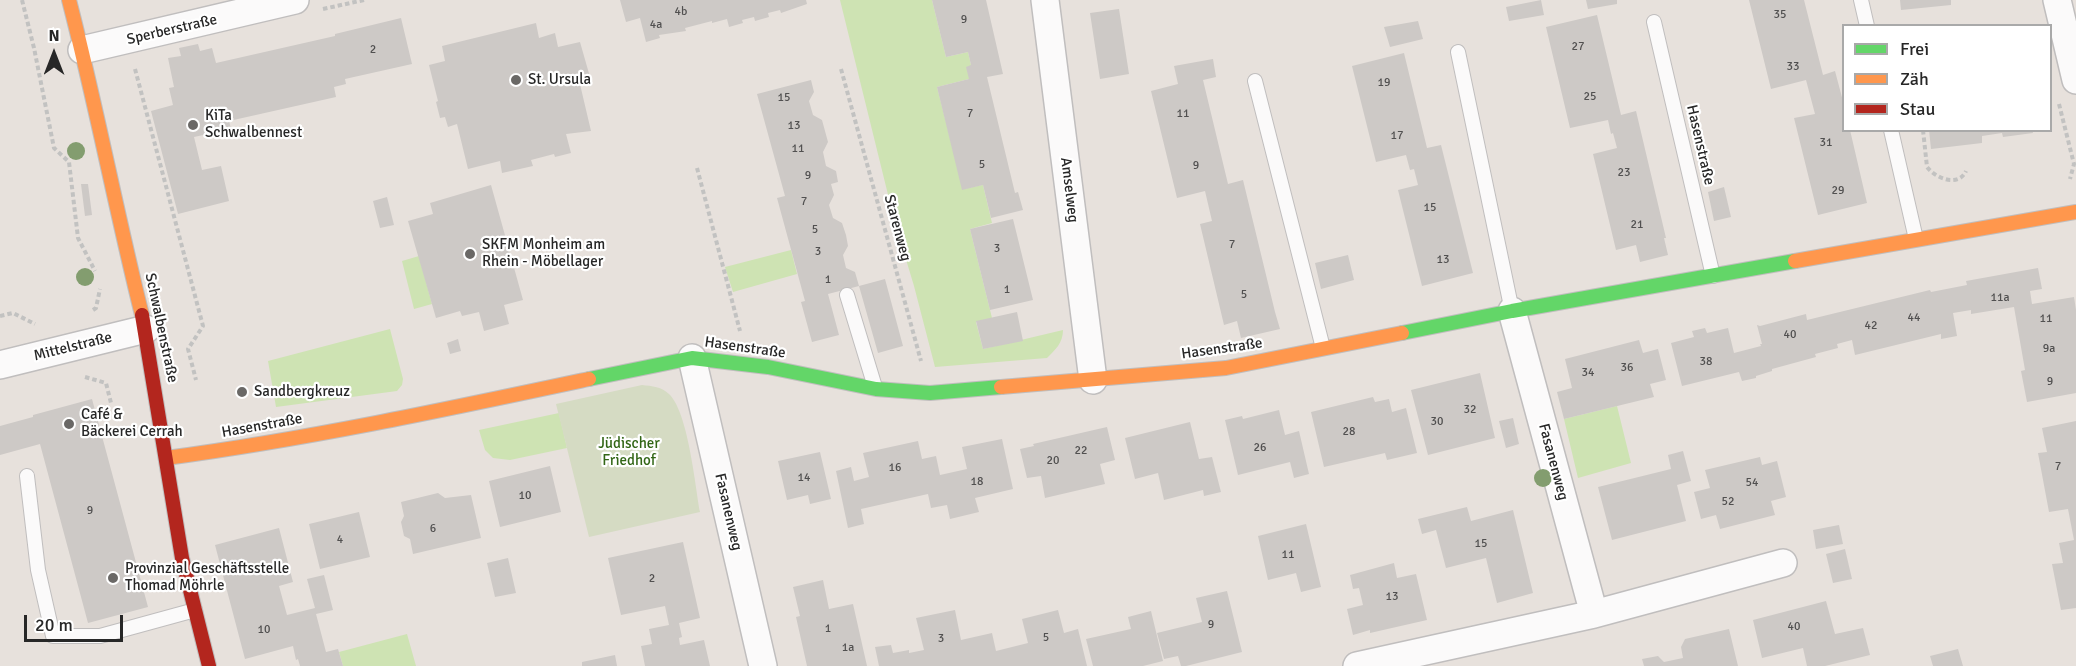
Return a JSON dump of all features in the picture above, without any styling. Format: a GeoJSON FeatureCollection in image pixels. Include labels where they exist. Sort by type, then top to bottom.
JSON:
{"type":"FeatureCollection","features":[{"type":"Feature","properties":{"kind":"street","name":"Schwalbenstraße"},"geometry":{"type":"LineString","coordinates":[[69,0],[146,329],[158,390],[182,558],[209,666]]}},
{"type":"Feature","properties":{"kind":"street","name":"Amselweg"},"geometry":{"type":"LineString","coordinates":[[1045,0],[1093,380]]}},
{"type":"Feature","properties":{"kind":"street"},"geometry":{"type":"LineString","coordinates":[[2057,0],[2076,78]]}},
{"type":"Feature","properties":{"kind":"street","name":"Sperberstraße"},"geometry":{"type":"LineString","coordinates":[[82,50],[305,6]]}},
{"type":"Feature","properties":{"kind":"street","name":"Hasenstraße"},"geometry":{"type":"LineString","coordinates":[[166,458],[239,448],[427,413],[692,357],[749,364],[876,389],[930,393],[1226,368],[1512,311],[2076,212]]}},
{"type":"Feature","properties":{"kind":"street","name":"Fasanenweg"},"geometry":{"type":"LineString","coordinates":[[1512,311],[1594,614]]}},
{"type":"Feature","properties":{"kind":"street","name":"Mittelstraße"},"geometry":{"type":"LineString","coordinates":[[0,365],[146,329]]}},
{"type":"Feature","properties":{"kind":"street","name":"Fasanenweg"},"geometry":{"type":"LineString","coordinates":[[692,357],[763,666]]}},
{"type":"Feature","properties":{"kind":"street"},"geometry":{"type":"LineString","coordinates":[[1357,666],[1594,614],[1783,563]]}},
{"type":"Feature","properties":{"kind":"lane"},"geometry":{"type":"LineString","coordinates":[[1861,0],[1867,24]]}},
{"type":"Feature","properties":{"kind":"lane","name":"Hasenstraße"},"geometry":{"type":"LineString","coordinates":[[1654,22],[1713,276]]}},
{"type":"Feature","properties":{"kind":"lane"},"geometry":{"type":"LineString","coordinates":[[1458,52],[1512,311]]}},
{"type":"Feature","properties":{"kind":"lane"},"geometry":{"type":"LineString","coordinates":[[1255,81],[1323,348]]}},
{"type":"Feature","properties":{"kind":"lane"},"geometry":{"type":"LineString","coordinates":[[1891,132],[1916,239]]}},
{"type":"Feature","properties":{"kind":"lane"},"geometry":{"type":"LineString","coordinates":[[847,295],[876,389]]}},
{"type":"Feature","properties":{"kind":"lane"},"geometry":{"type":"LineString","coordinates":[[27,476],[38,570],[53,636],[100,636],[195,610]]}},
{"type":"Feature","properties":{"kind":"path"},"geometry":{"type":"LineString","coordinates":[[22,0],[54,148],[69,162],[78,238],[96,274]]}},
{"type":"Feature","properties":{"kind":"path"},"geometry":{"type":"LineString","coordinates":[[305,6],[364,0]]}},
{"type":"Feature","properties":{"kind":"path"},"geometry":{"type":"LineString","coordinates":[[134,67],[203,326],[188,349],[196,380]]}},
{"type":"Feature","properties":{"kind":"path","name":"Starenweg"},"geometry":{"type":"LineString","coordinates":[[841,69],[930,393]]}},
{"type":"Feature","properties":{"kind":"path"},"geometry":{"type":"LineString","coordinates":[[1923,132],[1927,167],[1931,172],[1942,178],[1957,181],[1963,178],[1966,171]]}},
{"type":"Feature","properties":{"kind":"path"},"geometry":{"type":"LineString","coordinates":[[697,168],[749,364]]}},
{"type":"Feature","properties":{"kind":"path"},"geometry":{"type":"LineString","coordinates":[[89,313],[96,308],[101,283]]}},
{"type":"Feature","properties":{"kind":"path"},"geometry":{"type":"LineString","coordinates":[[80,375],[106,383],[111,404]]}},
{"type":"Feature","properties":{"kind":"green space"},"geometry":{"type":"Polygon","coordinates":[[[840,0],[932,0],[946,57],[968,52],[971,65],[969,79],[937,87],[963,189],[983,185],[992,223],[970,229],[992,318],[976,322],[983,349],[1063,330],[1056,349],[1047,358],[935,367],[895,223],[840,0]]]}},
{"type":"Feature","properties":{"kind":"green space"},"geometry":{"type":"Polygon","coordinates":[[[791,250],[797,274],[733,292],[725,267],[791,250]]]}},
{"type":"Feature","properties":{"kind":"green space"},"geometry":{"type":"Polygon","coordinates":[[[419,256],[432,304],[414,309],[402,261],[419,256]]]}},
{"type":"Feature","properties":{"kind":"green space"},"geometry":{"type":"Polygon","coordinates":[[[390,329],[403,379],[397,391],[276,407],[268,361],[390,329]]]}},
{"type":"Feature","properties":{"kind":"green space","name":"Jüdischer Friedhof"},"geometry":{"type":"Polygon","coordinates":[[[642,385],[663,390],[676,403],[690,449],[700,512],[589,537],[556,404],[642,385]]]}},
{"type":"Feature","properties":{"kind":"green space"},"geometry":{"type":"Polygon","coordinates":[[[1617,406],[1631,463],[1578,478],[1564,419],[1617,406]]]}},
{"type":"Feature","properties":{"kind":"green space"},"geometry":{"type":"Polygon","coordinates":[[[559,413],[567,448],[510,460],[493,458],[485,450],[479,430],[559,413]]]}},
{"type":"Feature","properties":{"kind":"green space"},"geometry":{"type":"Polygon","coordinates":[[[407,634],[416,666],[343,666],[339,652],[407,634]]]}},
{"type":"Feature","properties":{"kind":"building"},"geometry":{"type":"Polygon","coordinates":[[[620,0],[806,0],[807,4],[781,13],[780,10],[768,13],[769,17],[755,21],[754,17],[742,20],[743,23],[729,27],[727,19],[712,23],[712,21],[685,28],[686,31],[659,35],[660,38],[646,42],[640,18],[626,22],[620,0]]]}},
{"type":"Feature","properties":{"kind":"building"},"geometry":{"type":"Polygon","coordinates":[[[932,0],[986,0],[1003,74],[987,77],[1015,193],[1018,192],[1023,210],[991,218],[983,185],[962,190],[937,87],[969,79],[966,67],[971,65],[968,52],[946,57],[932,0]]]}},
{"type":"Feature","properties":{"kind":"building"},"geometry":{"type":"Polygon","coordinates":[[[1541,0],[1544,15],[1509,21],[1506,7],[1541,0]]]}},
{"type":"Feature","properties":{"kind":"building"},"geometry":{"type":"Polygon","coordinates":[[[1586,0],[1617,0],[1617,4],[1588,9],[1586,0]]]}},
{"type":"Feature","properties":{"kind":"building"},"geometry":{"type":"Polygon","coordinates":[[[1749,0],[1804,0],[1823,75],[1835,71],[1842,97],[1842,132],[1850,132],[1867,203],[1818,215],[1794,118],[1815,114],[1806,80],[1771,89],[1749,0]]]}},
{"type":"Feature","properties":{"kind":"building"},"geometry":{"type":"Polygon","coordinates":[[[1900,0],[1951,0],[1951,5],[1901,10],[1900,0]]]}},
{"type":"Feature","properties":{"kind":"building"},"geometry":{"type":"Polygon","coordinates":[[[1119,9],[1129,74],[1100,79],[1090,13],[1119,9]]]}},
{"type":"Feature","properties":{"kind":"building"},"geometry":{"type":"Polygon","coordinates":[[[1597,15],[1621,115],[1636,111],[1666,238],[1664,238],[1668,255],[1640,262],[1636,245],[1616,250],[1593,154],[1617,148],[1608,120],[1570,128],[1546,27],[1597,15]]]}},
{"type":"Feature","properties":{"kind":"building","name":"KiTa Schwalbennest"},"geometry":{"type":"Polygon","coordinates":[[[401,18],[412,64],[345,79],[346,84],[334,87],[336,97],[229,121],[231,129],[194,137],[202,170],[221,166],[229,201],[178,214],[151,111],[173,105],[169,88],[174,87],[168,58],[181,56],[179,48],[198,44],[200,51],[212,48],[216,63],[335,36],[335,34],[401,18]]]}},
{"type":"Feature","properties":{"kind":"building"},"geometry":{"type":"Polygon","coordinates":[[[1418,21],[1423,39],[1390,47],[1384,27],[1418,21]]]}},
{"type":"Feature","properties":{"kind":"building"},"geometry":{"type":"Polygon","coordinates":[[[536,23],[539,38],[555,33],[558,47],[580,42],[590,77],[579,80],[591,131],[566,134],[571,153],[555,157],[554,154],[531,160],[533,166],[502,173],[500,161],[468,169],[457,124],[448,127],[445,117],[440,118],[429,65],[445,61],[442,46],[536,23]]]}},
{"type":"Feature","properties":{"kind":"building"},"geometry":{"type":"Polygon","coordinates":[[[1404,53],[1427,148],[1441,145],[1473,273],[1422,286],[1398,190],[1418,185],[1414,169],[1410,170],[1406,155],[1376,162],[1352,66],[1404,53]]]}},
{"type":"Feature","properties":{"kind":"building"},"geometry":{"type":"Polygon","coordinates":[[[1213,59],[1216,77],[1203,80],[1228,184],[1243,180],[1280,329],[1241,338],[1237,321],[1224,325],[1200,224],[1212,221],[1205,191],[1177,198],[1151,91],[1178,84],[1174,66],[1213,59]]]}},
{"type":"Feature","properties":{"kind":"building"},"geometry":{"type":"Polygon","coordinates":[[[811,80],[814,92],[809,101],[813,115],[822,120],[828,142],[823,152],[826,166],[836,171],[838,182],[831,184],[834,195],[829,205],[833,218],[842,223],[846,235],[848,246],[843,255],[846,268],[855,272],[859,286],[828,294],[839,335],[812,342],[801,302],[805,301],[777,198],[785,196],[757,94],[811,80]]]}},
{"type":"Feature","properties":{"kind":"building"},"geometry":{"type":"Polygon","coordinates":[[[1929,132],[2033,133],[2003,137],[2002,133],[1982,136],[1982,143],[1931,149],[1929,132]]]}},
{"type":"Feature","properties":{"kind":"building"},"geometry":{"type":"Polygon","coordinates":[[[81,184],[88,184],[92,215],[85,216],[81,184]]]}},
{"type":"Feature","properties":{"kind":"building"},"geometry":{"type":"Polygon","coordinates":[[[491,185],[523,300],[504,305],[509,324],[484,331],[479,312],[462,316],[460,311],[436,318],[408,221],[433,214],[430,203],[491,185]]]}},
{"type":"Feature","properties":{"kind":"building"},"geometry":{"type":"Polygon","coordinates":[[[1724,187],[1731,217],[1714,221],[1708,192],[1724,187]]]}},
{"type":"Feature","properties":{"kind":"building"},"geometry":{"type":"Polygon","coordinates":[[[387,197],[394,225],[380,228],[373,201],[387,197]]]}},
{"type":"Feature","properties":{"kind":"building"},"geometry":{"type":"Polygon","coordinates":[[[1013,219],[1033,300],[990,310],[970,229],[1013,219]]]}},
{"type":"Feature","properties":{"kind":"building"},"geometry":{"type":"Polygon","coordinates":[[[1348,255],[1354,280],[1321,289],[1315,263],[1348,255]]]}},
{"type":"Feature","properties":{"kind":"building"},"geometry":{"type":"Polygon","coordinates":[[[2038,268],[2042,289],[2030,291],[2032,304],[2074,297],[2076,393],[2027,402],[2021,371],[2025,370],[2014,307],[1971,314],[1971,310],[1953,313],[1957,336],[1941,339],[1941,334],[1855,355],[1852,340],[1837,344],[1838,348],[1815,354],[1816,357],[1772,369],[1756,378],[1742,381],[1739,372],[1682,386],[1671,343],[1694,337],[1692,331],[1705,328],[1707,333],[1728,328],[1734,353],[1761,346],[1757,325],[1806,314],[1807,320],[1930,290],[1931,292],[1967,285],[1966,281],[2038,268]]]}},
{"type":"Feature","properties":{"kind":"building"},"geometry":{"type":"Polygon","coordinates":[[[885,279],[903,346],[878,353],[859,286],[885,279]]]}},
{"type":"Feature","properties":{"kind":"building"},"geometry":{"type":"Polygon","coordinates":[[[1017,312],[1023,341],[983,349],[976,321],[1017,312]]]}},
{"type":"Feature","properties":{"kind":"building"},"geometry":{"type":"Polygon","coordinates":[[[458,339],[461,351],[450,354],[447,343],[458,339]]]}},
{"type":"Feature","properties":{"kind":"building"},"geometry":{"type":"Polygon","coordinates":[[[1639,340],[1643,353],[1658,349],[1666,380],[1650,384],[1654,397],[1564,419],[1557,392],[1572,388],[1565,359],[1639,340]]]}},
{"type":"Feature","properties":{"kind":"building"},"geometry":{"type":"Polygon","coordinates":[[[1480,373],[1495,438],[1428,455],[1411,390],[1480,373]]]}},
{"type":"Feature","properties":{"kind":"building"},"geometry":{"type":"Polygon","coordinates":[[[1373,397],[1375,402],[1389,399],[1392,412],[1406,408],[1417,453],[1387,460],[1385,453],[1324,467],[1311,412],[1373,397]]]}},
{"type":"Feature","properties":{"kind":"building"},"geometry":{"type":"Polygon","coordinates":[[[92,399],[148,607],[88,623],[40,444],[0,455],[0,426],[92,399]]]}},
{"type":"Feature","properties":{"kind":"building"},"geometry":{"type":"Polygon","coordinates":[[[1279,410],[1285,435],[1299,431],[1309,474],[1294,478],[1290,462],[1238,475],[1225,420],[1242,416],[1243,419],[1279,410]]]}},
{"type":"Feature","properties":{"kind":"building"},"geometry":{"type":"Polygon","coordinates":[[[1513,418],[1519,444],[1506,448],[1499,421],[1513,418]]]}},
{"type":"Feature","properties":{"kind":"building"},"geometry":{"type":"Polygon","coordinates":[[[2076,421],[2076,608],[2061,610],[2052,564],[2063,563],[2059,543],[2074,540],[2068,509],[2049,512],[2038,453],[2047,452],[2042,428],[2076,421]]]}},
{"type":"Feature","properties":{"kind":"building"},"geometry":{"type":"Polygon","coordinates":[[[1190,422],[1199,459],[1212,457],[1221,492],[1204,496],[1203,490],[1164,500],[1158,473],[1135,479],[1125,438],[1190,422]]]}},
{"type":"Feature","properties":{"kind":"building"},"geometry":{"type":"Polygon","coordinates":[[[1107,427],[1115,460],[1100,464],[1105,484],[1045,498],[1041,476],[1027,478],[1020,449],[1107,427]]]}},
{"type":"Feature","properties":{"kind":"building"},"geometry":{"type":"Polygon","coordinates":[[[1002,439],[1013,489],[975,498],[979,512],[950,519],[947,505],[931,508],[928,494],[861,509],[864,524],[848,528],[836,471],[851,467],[854,481],[869,477],[863,453],[918,441],[922,459],[936,456],[940,475],[967,469],[962,447],[1002,439]]]}},
{"type":"Feature","properties":{"kind":"building"},"geometry":{"type":"Polygon","coordinates":[[[1683,451],[1691,481],[1677,485],[1686,521],[1612,540],[1598,487],[1671,469],[1668,455],[1683,451]]]}},
{"type":"Feature","properties":{"kind":"building"},"geometry":{"type":"Polygon","coordinates":[[[820,452],[831,499],[810,504],[808,495],[787,500],[778,461],[820,452]]]}},
{"type":"Feature","properties":{"kind":"building"},"geometry":{"type":"Polygon","coordinates":[[[1760,457],[1762,465],[1777,461],[1786,497],[1771,501],[1775,515],[1720,529],[1716,515],[1701,519],[1694,492],[1710,488],[1705,470],[1760,457]]]}},
{"type":"Feature","properties":{"kind":"building"},"geometry":{"type":"Polygon","coordinates":[[[550,466],[561,512],[500,527],[489,481],[550,466]]]}},
{"type":"Feature","properties":{"kind":"building"},"geometry":{"type":"Polygon","coordinates":[[[438,493],[445,498],[471,495],[481,538],[413,554],[410,539],[404,536],[401,502],[438,493]]]}},
{"type":"Feature","properties":{"kind":"building"},"geometry":{"type":"Polygon","coordinates":[[[1467,507],[1471,521],[1513,510],[1533,593],[1497,603],[1486,558],[1446,568],[1436,530],[1422,534],[1418,519],[1467,507]]]}},
{"type":"Feature","properties":{"kind":"building"},"geometry":{"type":"Polygon","coordinates":[[[359,512],[370,557],[320,569],[309,524],[359,512]]]}},
{"type":"Feature","properties":{"kind":"building"},"geometry":{"type":"Polygon","coordinates":[[[1306,524],[1321,587],[1301,592],[1296,573],[1268,580],[1258,536],[1306,524]]]}},
{"type":"Feature","properties":{"kind":"building"},"geometry":{"type":"Polygon","coordinates":[[[1839,525],[1843,544],[1816,549],[1813,530],[1839,525]]]}},
{"type":"Feature","properties":{"kind":"building"},"geometry":{"type":"Polygon","coordinates":[[[279,528],[293,582],[279,586],[287,615],[315,608],[307,579],[324,575],[333,610],[316,614],[326,652],[338,649],[343,666],[300,666],[293,646],[245,659],[215,545],[279,528]]]}},
{"type":"Feature","properties":{"kind":"building"},"geometry":{"type":"Polygon","coordinates":[[[683,542],[700,618],[679,623],[682,637],[679,638],[680,645],[704,640],[710,666],[645,666],[641,646],[652,644],[649,629],[669,625],[665,606],[621,615],[608,558],[683,542]]]}},
{"type":"Feature","properties":{"kind":"building"},"geometry":{"type":"Polygon","coordinates":[[[1845,549],[1852,579],[1833,583],[1826,554],[1845,549]]]}},
{"type":"Feature","properties":{"kind":"building"},"geometry":{"type":"Polygon","coordinates":[[[508,558],[516,593],[495,597],[487,563],[508,558]]]}},
{"type":"Feature","properties":{"kind":"building"},"geometry":{"type":"Polygon","coordinates":[[[1394,563],[1397,578],[1416,574],[1427,620],[1353,635],[1347,609],[1363,605],[1359,588],[1353,589],[1350,575],[1394,563]]]}},
{"type":"Feature","properties":{"kind":"building"},"geometry":{"type":"Polygon","coordinates":[[[823,580],[829,609],[853,604],[867,666],[807,666],[796,617],[800,616],[793,587],[823,580]]]}},
{"type":"Feature","properties":{"kind":"building"},"geometry":{"type":"Polygon","coordinates":[[[1227,591],[1242,652],[1186,666],[1181,666],[1178,656],[1164,659],[1157,633],[1202,622],[1196,598],[1227,591]]]}},
{"type":"Feature","properties":{"kind":"building"},"geometry":{"type":"Polygon","coordinates":[[[1826,601],[1835,634],[1863,628],[1870,655],[1825,666],[1807,666],[1803,648],[1762,658],[1753,620],[1826,601]]]}},
{"type":"Feature","properties":{"kind":"building"},"geometry":{"type":"Polygon","coordinates":[[[955,610],[961,640],[992,633],[996,651],[1028,643],[1022,619],[1058,610],[1064,633],[1078,629],[1087,666],[879,666],[875,647],[891,645],[893,653],[924,650],[916,618],[955,610]]]}},
{"type":"Feature","properties":{"kind":"building"},"geometry":{"type":"Polygon","coordinates":[[[1151,611],[1163,661],[1143,666],[1093,666],[1086,639],[1131,629],[1128,617],[1151,611]]]}},
{"type":"Feature","properties":{"kind":"building"},"geometry":{"type":"Polygon","coordinates":[[[1729,629],[1738,666],[1644,666],[1642,659],[1658,656],[1664,662],[1683,658],[1681,647],[1685,639],[1729,629]]]}},
{"type":"Feature","properties":{"kind":"building"},"geometry":{"type":"Polygon","coordinates":[[[1958,649],[1963,666],[1933,666],[1930,656],[1958,649]]]}},
{"type":"Feature","properties":{"kind":"building"},"geometry":{"type":"Polygon","coordinates":[[[615,655],[617,666],[582,666],[582,662],[615,655]]]}},
{"type":"Feature","properties":{"kind":"traffic: fast"},"geometry":{"type":"LineString","coordinates":[[1402,333],[1512,311],[1795,261]]}},
{"type":"Feature","properties":{"kind":"traffic: fast"},"geometry":{"type":"LineString","coordinates":[[589,379],[692,358],[768,367],[876,389],[930,393],[1001,387]]}},
{"type":"Feature","properties":{"kind":"traffic: slow"},"geometry":{"type":"LineString","coordinates":[[69,0],[142,315]]}},
{"type":"Feature","properties":{"kind":"traffic: slow"},"geometry":{"type":"LineString","coordinates":[[1795,261],[2076,212]]}},
{"type":"Feature","properties":{"kind":"traffic: slow"},"geometry":{"type":"LineString","coordinates":[[1001,387],[1226,368],[1402,333]]}},
{"type":"Feature","properties":{"kind":"traffic: slow"},"geometry":{"type":"LineString","coordinates":[[166,458],[325,433],[589,379]]}},
{"type":"Feature","properties":{"kind":"traffic: jam"},"geometry":{"type":"LineString","coordinates":[[142,315],[182,558],[209,666]]}},
{"type":"Feature","properties":{"kind":"place","name":"St. Ursula"},"geometry":{"type":"Point","coordinates":[516,80]}},
{"type":"Feature","properties":{"kind":"place","name":"KiTa Schwalbennest"},"geometry":{"type":"Point","coordinates":[193,125]}},
{"type":"Feature","properties":{"kind":"place","name":"SKFM Monheim am Rhein - Möbellager"},"geometry":{"type":"Point","coordinates":[470,254]}},
{"type":"Feature","properties":{"kind":"place","name":"Sandbergkreuz"},"geometry":{"type":"Point","coordinates":[242,392]}},
{"type":"Feature","properties":{"kind":"place","name":"Café & Bäckerei Cerrah"},"geometry":{"type":"Point","coordinates":[69,424]}},
{"type":"Feature","properties":{"kind":"place","name":"Provinzial Geschäftsstelle Thomad Möhrle"},"geometry":{"type":"Point","coordinates":[113,578]}}]}
